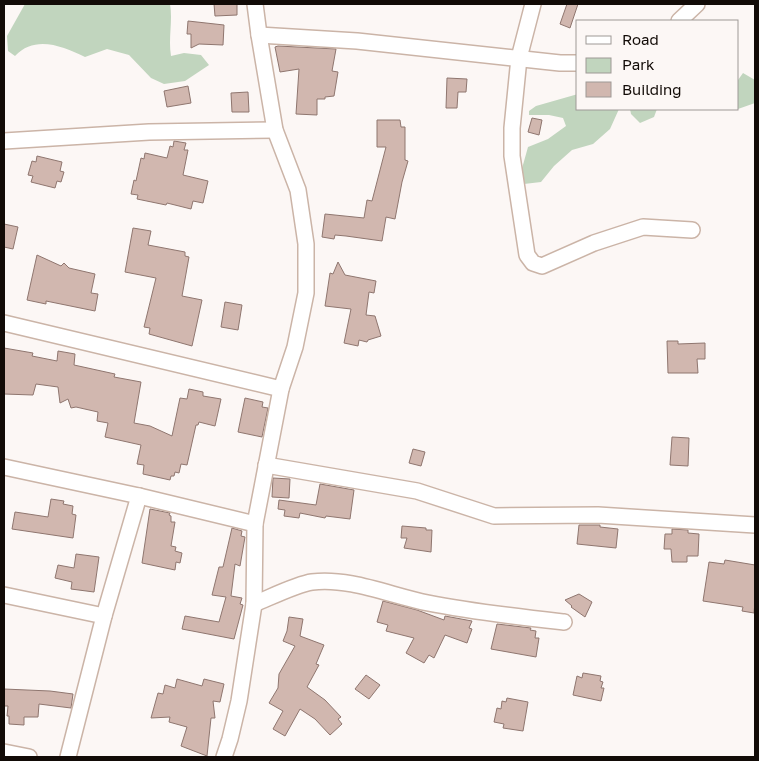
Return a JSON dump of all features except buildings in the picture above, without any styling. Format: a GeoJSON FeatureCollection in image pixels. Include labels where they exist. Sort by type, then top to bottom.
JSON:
{"type":"FeatureCollection","features":[{"type":"Feature","properties":{"kind":"street"},"geometry":{"type":"LineString","coordinates":[[224,757],[239,701],[254,604],[255,524],[281,389],[295,347],[306,293],[306,244],[298,190],[275,130],[255,4]]}},
{"type":"Feature","properties":{"kind":"street"},"geometry":{"type":"LineString","coordinates":[[533,4],[518,58],[512,128],[512,156],[527,255],[532,263],[542,266],[594,243],[643,227],[692,230]]}},
{"type":"Feature","properties":{"kind":"street"},"geometry":{"type":"LineString","coordinates":[[680,20],[698,4]]}},
{"type":"Feature","properties":{"kind":"street"},"geometry":{"type":"LineString","coordinates":[[259,35],[357,41],[560,63],[576,63]]}},
{"type":"Feature","properties":{"kind":"street"},"geometry":{"type":"LineString","coordinates":[[4,141],[149,132],[275,130]]}},
{"type":"Feature","properties":{"kind":"street"},"geometry":{"type":"LineString","coordinates":[[4,322],[281,389]]}},
{"type":"Feature","properties":{"kind":"street"},"geometry":{"type":"LineString","coordinates":[[266,465],[417,491],[494,516],[598,515],[755,525]]}},
{"type":"Feature","properties":{"kind":"street"},"geometry":{"type":"LineString","coordinates":[[4,467],[139,496],[255,524]]}},
{"type":"Feature","properties":{"kind":"street"},"geometry":{"type":"LineString","coordinates":[[68,757],[104,616],[139,496]]}},
{"type":"Feature","properties":{"kind":"street"},"geometry":{"type":"LineString","coordinates":[[254,604],[311,582],[335,583],[360,586],[411,600],[464,611],[564,622]]}},
{"type":"Feature","properties":{"kind":"street"},"geometry":{"type":"LineString","coordinates":[[4,596],[104,616]]}},
{"type":"Feature","properties":{"kind":"street"},"geometry":{"type":"LineString","coordinates":[[4,752],[29,757]]}},
{"type":"Feature","properties":{"kind":"green space"},"geometry":{"type":"Polygon","coordinates":[[[25,4],[170,4],[171,56],[184,53],[201,55],[209,65],[185,81],[164,84],[151,78],[129,55],[107,49],[85,57],[58,46],[40,44],[31,46],[15,56],[8,51],[7,36],[25,4]]]}},
{"type":"Feature","properties":{"kind":"green space"},"geometry":{"type":"Polygon","coordinates":[[[743,73],[755,80],[755,103],[739,109],[739,79],[743,73]]]}},
{"type":"Feature","properties":{"kind":"green space"},"geometry":{"type":"Polygon","coordinates":[[[576,95],[576,110],[619,110],[610,129],[593,144],[572,150],[554,166],[541,182],[524,184],[521,172],[528,147],[548,139],[566,126],[563,118],[549,115],[529,115],[529,111],[536,106],[576,95]]]}},
{"type":"Feature","properties":{"kind":"green space"},"geometry":{"type":"Polygon","coordinates":[[[630,110],[657,110],[654,117],[640,123],[631,114],[630,110]]]}}]}
